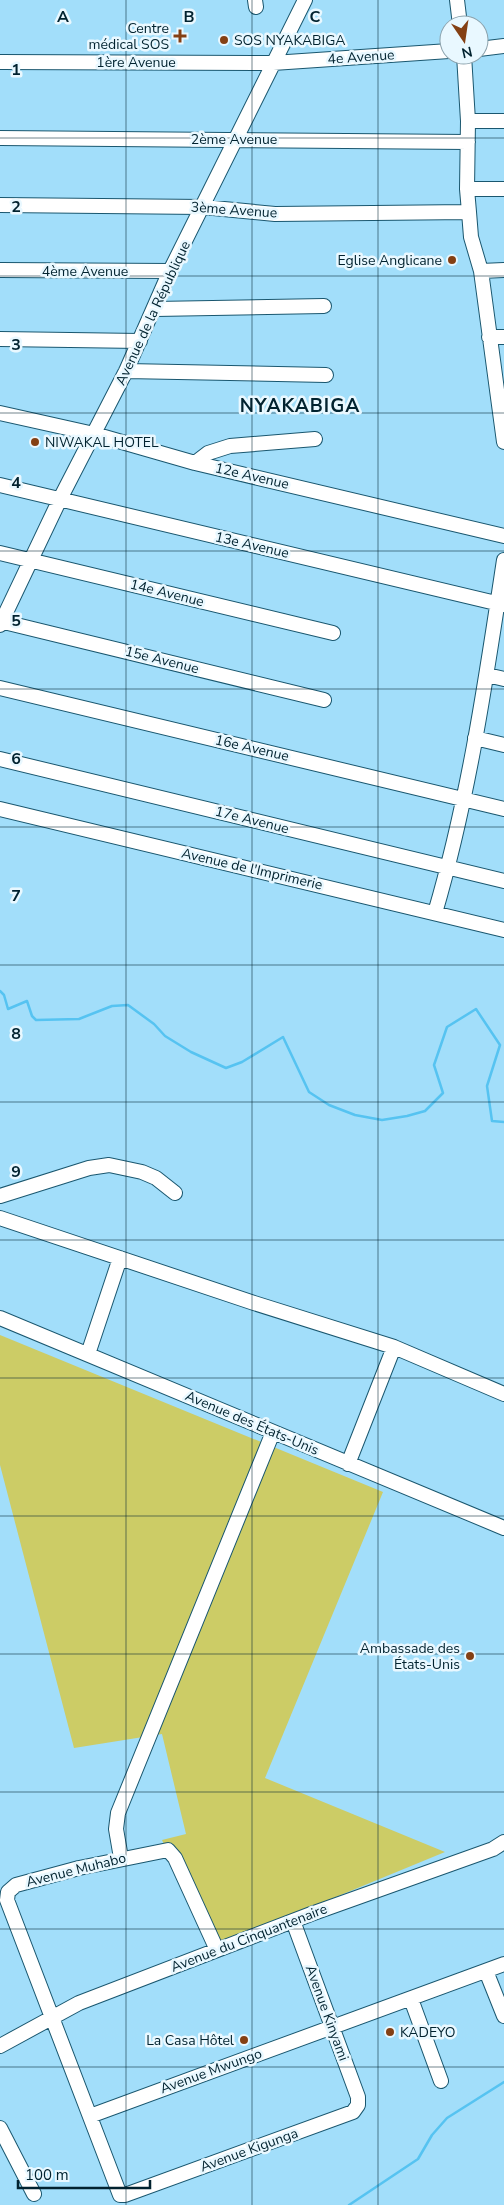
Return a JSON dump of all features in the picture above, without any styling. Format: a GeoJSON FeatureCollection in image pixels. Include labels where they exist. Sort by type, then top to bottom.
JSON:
{"type":"FeatureCollection","features":[{"type":"Feature","properties":{"kind":"street","name":"Avenue de la République"},"geometry":{"type":"LineString","coordinates":[[1,622],[60,499],[126,371],[155,309],[170,271],[305,0]]}},
{"type":"Feature","properties":{"kind":"street"},"geometry":{"type":"LineString","coordinates":[[457,0],[459,15]]}},
{"type":"Feature","properties":{"kind":"street"},"geometry":{"type":"LineString","coordinates":[[489,47],[504,46]]}},
{"type":"Feature","properties":{"kind":"street","name":"4e Avenue"},"geometry":{"type":"LineString","coordinates":[[273,62],[439,52]]}},
{"type":"Feature","properties":{"kind":"street","name":"1ère Avenue"},"geometry":{"type":"LineString","coordinates":[[0,62],[273,62]]}},
{"type":"Feature","properties":{"kind":"street"},"geometry":{"type":"LineString","coordinates":[[465,65],[468,121],[467,189],[471,237],[480,271],[501,404],[504,442]]}},
{"type":"Feature","properties":{"kind":"street"},"geometry":{"type":"LineString","coordinates":[[468,121],[504,121]]}},
{"type":"Feature","properties":{"kind":"street","name":"2ème Avenue"},"geometry":{"type":"LineString","coordinates":[[0,138],[468,142]]}},
{"type":"Feature","properties":{"kind":"street"},"geometry":{"type":"LineString","coordinates":[[467,189],[504,188]]}},
{"type":"Feature","properties":{"kind":"street","name":"3ème Avenue"},"geometry":{"type":"LineString","coordinates":[[0,205],[203,207],[275,214],[469,212]]}},
{"type":"Feature","properties":{"kind":"street","name":"4ème Avenue"},"geometry":{"type":"LineString","coordinates":[[0,270],[170,271]]}},
{"type":"Feature","properties":{"kind":"street"},"geometry":{"type":"LineString","coordinates":[[480,271],[504,270]]}},
{"type":"Feature","properties":{"kind":"street"},"geometry":{"type":"LineString","coordinates":[[155,309],[324,306]]}},
{"type":"Feature","properties":{"kind":"street"},"geometry":{"type":"LineString","coordinates":[[489,337],[504,337]]}},
{"type":"Feature","properties":{"kind":"street"},"geometry":{"type":"LineString","coordinates":[[0,340],[140,341]]}},
{"type":"Feature","properties":{"kind":"street"},"geometry":{"type":"LineString","coordinates":[[126,371],[326,375]]}},
{"type":"Feature","properties":{"kind":"street","name":"12e Avenue"},"geometry":{"type":"LineString","coordinates":[[0,413],[94,434],[195,463],[504,536]]}},
{"type":"Feature","properties":{"kind":"street"},"geometry":{"type":"LineString","coordinates":[[195,463],[208,453],[230,446],[315,438]]}},
{"type":"Feature","properties":{"kind":"street","name":"13e Avenue"},"geometry":{"type":"LineString","coordinates":[[0,485],[501,604]]}},
{"type":"Feature","properties":{"kind":"street","name":"14e Avenue"},"geometry":{"type":"LineString","coordinates":[[0,553],[333,634]]}},
{"type":"Feature","properties":{"kind":"street"},"geometry":{"type":"LineString","coordinates":[[435,913],[465,799],[501,604],[504,560]]}},
{"type":"Feature","properties":{"kind":"street","name":"15e Avenue"},"geometry":{"type":"LineString","coordinates":[[1,622],[324,700]]}},
{"type":"Feature","properties":{"kind":"street"},"geometry":{"type":"LineString","coordinates":[[487,675],[504,678]]}},
{"type":"Feature","properties":{"kind":"street","name":"16e Avenue"},"geometry":{"type":"LineString","coordinates":[[0,688],[504,809]]}},
{"type":"Feature","properties":{"kind":"street"},"geometry":{"type":"LineString","coordinates":[[475,738],[504,745]]}},
{"type":"Feature","properties":{"kind":"street","name":"17e Avenue"},"geometry":{"type":"LineString","coordinates":[[0,759],[504,881]]}},
{"type":"Feature","properties":{"kind":"street","name":"Avenue de l'Imprimerie"},"geometry":{"type":"LineString","coordinates":[[0,809],[504,930]]}},
{"type":"Feature","properties":{"kind":"street"},"geometry":{"type":"LineString","coordinates":[[0,1196],[89,1168],[109,1165],[142,1172],[156,1178],[175,1193]]}},
{"type":"Feature","properties":{"kind":"street"},"geometry":{"type":"LineString","coordinates":[[0,1218],[254,1303],[394,1347],[504,1394]]}},
{"type":"Feature","properties":{"kind":"street"},"geometry":{"type":"LineString","coordinates":[[88,1354],[120,1258]]}},
{"type":"Feature","properties":{"kind":"street","name":"Avenue des États-Unis"},"geometry":{"type":"LineString","coordinates":[[0,1318],[504,1528]]}},
{"type":"Feature","properties":{"kind":"street"},"geometry":{"type":"LineString","coordinates":[[348,1464],[394,1347]]}},
{"type":"Feature","properties":{"kind":"street"},"geometry":{"type":"LineString","coordinates":[[121,1858],[117,1837],[117,1817],[273,1432]]}},
{"type":"Feature","properties":{"kind":"street","name":"Avenue du Cinquantenaire"},"geometry":{"type":"LineString","coordinates":[[0,2046],[79,2003],[294,1921],[500,1848]]}},
{"type":"Feature","properties":{"kind":"street","name":"Avenue Muhabo"},"geometry":{"type":"LineString","coordinates":[[52,2016],[7,1900],[8,1892],[16,1884],[166,1849],[170,1851],[180,1867],[217,1950]]}},
{"type":"Feature","properties":{"kind":"street","name":"Avenue Kinyami"},"geometry":{"type":"LineString","coordinates":[[294,1921],[358,2097],[358,2105]]}},
{"type":"Feature","properties":{"kind":"street","name":"Avenue Mwungo"},"geometry":{"type":"LineString","coordinates":[[90,2116],[504,1964]]}},
{"type":"Feature","properties":{"kind":"street"},"geometry":{"type":"LineString","coordinates":[[486,1971],[504,2016]]}},
{"type":"Feature","properties":{"kind":"street"},"geometry":{"type":"LineString","coordinates":[[411,1999],[441,2081]]}},
{"type":"Feature","properties":{"kind":"street","name":"Avenue Kigunga"},"geometry":{"type":"LineString","coordinates":[[52,2016],[118,2194],[124,2196],[353,2112],[358,2105]]}},
{"type":"Feature","properties":{"kind":"street"},"geometry":{"type":"LineString","coordinates":[[0,2128],[34,2194]]}},
{"type":"Feature","properties":{"kind":"shaded area"},"geometry":{"type":"Polygon","coordinates":[[[0,1335],[383,1492],[265,1778],[445,1852],[212,1948],[162,1840],[186,1834],[162,1734],[74,1748],[0,1465],[0,1335]]]}},
{"type":"Feature","properties":{"kind":"waterway"},"geometry":{"type":"LineString","coordinates":[[0,991],[4,995],[8,1009],[27,1001],[32,1016],[36,1020],[79,1019],[112,1006],[128,1005],[154,1024],[165,1036],[191,1052],[226,1068],[242,1062],[283,1037],[309,1092],[329,1105],[355,1115],[382,1120],[425,1111],[443,1093],[434,1065],[447,1027],[476,1009],[500,1045],[487,1086],[492,1121],[504,1122]]}},
{"type":"Feature","properties":{"kind":"waterway"},"geometry":{"type":"LineString","coordinates":[[349,2205],[418,2159],[432,2135],[447,2118],[504,2082]]}},
{"type":"Feature","properties":{"kind":"place","name":"Centre médical SOS"},"geometry":{"type":"Point","coordinates":[180,36]}},
{"type":"Feature","properties":{"kind":"place","name":"SOS NYAKABIGA"},"geometry":{"type":"Point","coordinates":[224,40]}},
{"type":"Feature","properties":{"kind":"place","name":"Eglise Anglicane"},"geometry":{"type":"Point","coordinates":[452,260]}},
{"type":"Feature","properties":{"kind":"place","name":"NIWAKAL HOTEL"},"geometry":{"type":"Point","coordinates":[35,442]}},
{"type":"Feature","properties":{"kind":"place","name":"Ambassade des États-Unis"},"geometry":{"type":"Point","coordinates":[470,1656]}},
{"type":"Feature","properties":{"kind":"place","name":"KADEYO"},"geometry":{"type":"Point","coordinates":[390,2032]}},
{"type":"Feature","properties":{"kind":"place","name":"La Casa Hôtel"},"geometry":{"type":"Point","coordinates":[244,2040]}},
{"type":"Feature","properties":{"kind":"district","name":"NYAKABIGA"},"geometry":{"type":"Point","coordinates":[300,406]}}]}
